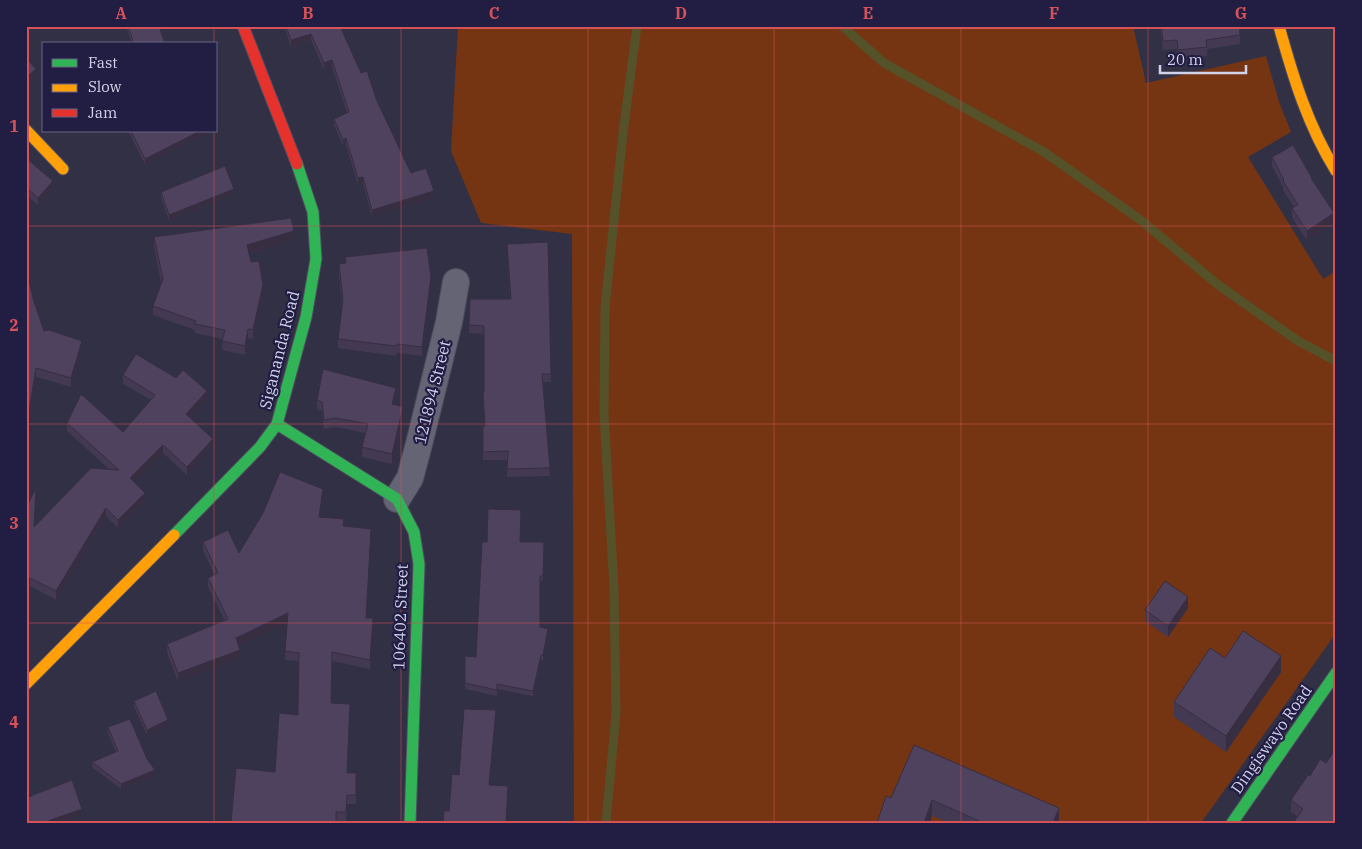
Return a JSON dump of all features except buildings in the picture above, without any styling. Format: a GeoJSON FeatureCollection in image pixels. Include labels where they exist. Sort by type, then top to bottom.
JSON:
{"type":"FeatureCollection","features":[{"type":"Feature","properties":{"kind":"street","name":"Sigananda Road"},"geometry":{"type":"LineString","coordinates":[[26,684],[234,475],[260,447],[277,424],[306,317],[316,259],[313,212],[302,176],[243,26]]}},
{"type":"Feature","properties":{"kind":"street"},"geometry":{"type":"LineString","coordinates":[[1279,26],[1289,65],[1311,126],[1336,171]]}},
{"type":"Feature","properties":{"kind":"street"},"geometry":{"type":"LineString","coordinates":[[26,130],[64,169]]}},
{"type":"Feature","properties":{"kind":"street","name":"121894 Street"},"geometry":{"type":"LineString","coordinates":[[396,499],[410,478],[449,322],[456,282]]}},
{"type":"Feature","properties":{"kind":"street","name":"106402 Street"},"geometry":{"type":"LineString","coordinates":[[277,424],[396,499],[414,532],[420,564],[410,823]]}},
{"type":"Feature","properties":{"kind":"street","name":"Dingiswayo Road"},"geometry":{"type":"LineString","coordinates":[[1232,823],[1336,673]]}},
{"type":"Feature","properties":{"kind":"shaded area"},"geometry":{"type":"Polygon","coordinates":[[[458,26],[1133,26],[1146,83],[1266,56],[1279,102],[1291,132],[1248,157],[1323,279],[1336,271],[1336,633],[1201,823],[574,823],[572,234],[481,223],[451,151],[458,26]]]}},
{"type":"Feature","properties":{"kind":"waterway"},"geometry":{"type":"LineString","coordinates":[[606,823],[616,713],[614,589],[604,413],[605,307],[623,133],[637,26]]}},
{"type":"Feature","properties":{"kind":"waterway"},"geometry":{"type":"LineString","coordinates":[[842,26],[884,63],[1044,152],[1142,221],[1217,284],[1298,341],[1336,361]]}},
{"type":"Feature","properties":{"kind":"traffic: fast"},"geometry":{"type":"LineString","coordinates":[[174,535],[260,447],[277,424],[306,317],[316,259],[313,212],[297,164]]}},
{"type":"Feature","properties":{"kind":"traffic: fast"},"geometry":{"type":"LineString","coordinates":[[277,424],[397,499],[414,532],[419,564],[410,823]]}},
{"type":"Feature","properties":{"kind":"traffic: fast"},"geometry":{"type":"LineString","coordinates":[[1232,823],[1336,673]]}},
{"type":"Feature","properties":{"kind":"traffic: slow"},"geometry":{"type":"LineString","coordinates":[[1279,26],[1309,119],[1336,171]]}},
{"type":"Feature","properties":{"kind":"traffic: slow"},"geometry":{"type":"LineString","coordinates":[[26,130],[63,169]]}},
{"type":"Feature","properties":{"kind":"traffic: slow"},"geometry":{"type":"LineString","coordinates":[[26,684],[174,535]]}},
{"type":"Feature","properties":{"kind":"traffic: jam"},"geometry":{"type":"LineString","coordinates":[[243,26],[297,164]]}}]}
